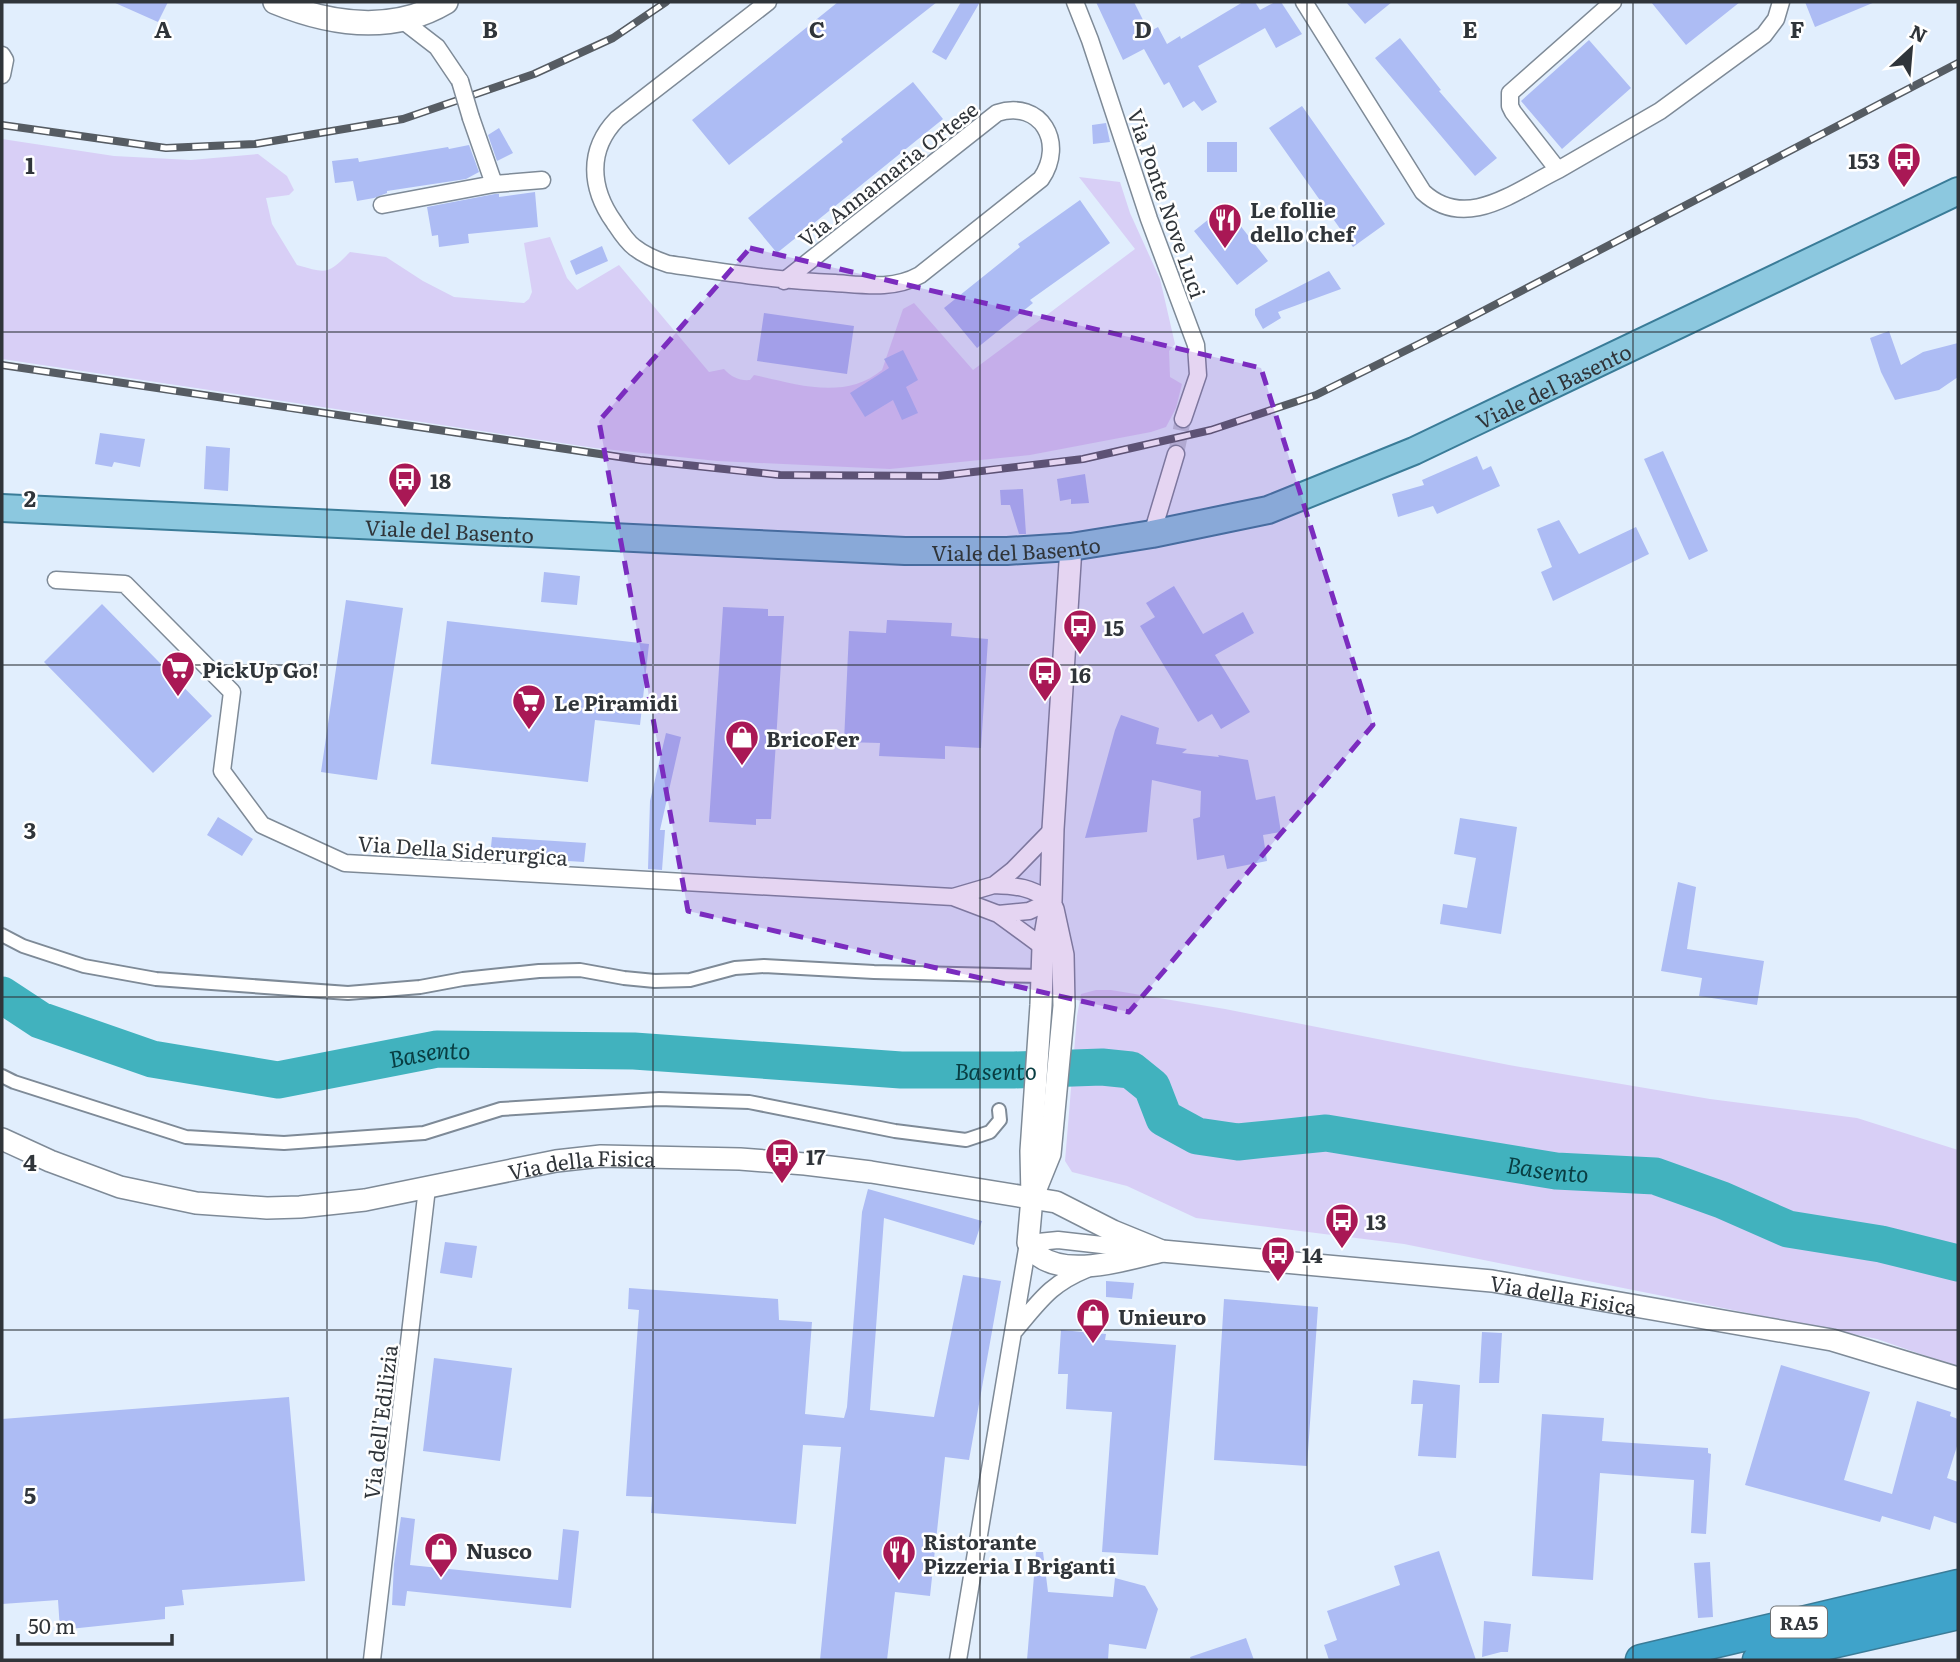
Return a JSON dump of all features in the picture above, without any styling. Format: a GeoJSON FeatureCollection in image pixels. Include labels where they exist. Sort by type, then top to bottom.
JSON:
{"type":"FeatureCollection","features":[{"type":"Feature","properties":{"kind":"highway","name":"RA5"},"geometry":{"type":"LineString","coordinates":[[1641,1660],[1958,1585]]}},
{"type":"Feature","properties":{"kind":"highway","name":"RA5"},"geometry":{"type":"LineString","coordinates":[[1758,1660],[1958,1614]]}},
{"type":"Feature","properties":{"kind":"main road"},"geometry":{"type":"LineString","coordinates":[[275,2],[351,23],[402,20],[423,15],[446,2]]}},
{"type":"Feature","properties":{"kind":"main road","name":"Viale del Basento"},"geometry":{"type":"LineString","coordinates":[[2,508],[905,551],[1007,551],[1071,547],[1152,534],[1268,510],[1414,451],[1958,191]]}},
{"type":"Feature","properties":{"kind":"street","name":"Via Annamaria Ortese"},"geometry":{"type":"LineString","coordinates":[[768,2],[617,119],[603,137],[595,159],[596,184],[605,208],[621,233],[641,252],[668,264],[784,281],[874,286],[909,281],[1041,179],[1051,161],[1052,150],[1047,130],[1025,113],[1003,111],[990,117],[784,281]]}},
{"type":"Feature","properties":{"kind":"street","name":"Via Ponte Nove Luci"},"geometry":{"type":"LineString","coordinates":[[1075,2],[1149,219],[1196,345],[1198,375],[1184,419]]}},
{"type":"Feature","properties":{"kind":"street"},"geometry":{"type":"LineString","coordinates":[[1304,2],[1416,182],[1432,200],[1454,210],[1474,209],[1558,170],[1660,111],[1764,35],[1776,19],[1781,2]]}},
{"type":"Feature","properties":{"kind":"street"},"geometry":{"type":"LineString","coordinates":[[1558,170],[1513,112],[1510,93],[1613,2]]}},
{"type":"Feature","properties":{"kind":"street"},"geometry":{"type":"LineString","coordinates":[[402,20],[438,47],[460,81],[494,184]]}},
{"type":"Feature","properties":{"kind":"street"},"geometry":{"type":"LineString","coordinates":[[2,55],[5,60],[2,75]]}},
{"type":"Feature","properties":{"kind":"street"},"geometry":{"type":"LineString","coordinates":[[382,205],[494,184],[542,180]]}},
{"type":"Feature","properties":{"kind":"street"},"geometry":{"type":"LineString","coordinates":[[1152,534],[1176,454]]}},
{"type":"Feature","properties":{"kind":"street"},"geometry":{"type":"LineString","coordinates":[[1040,1152],[1043,947],[1051,901],[1071,547]]}},
{"type":"Feature","properties":{"kind":"street","name":"Via Della Siderurgica"},"geometry":{"type":"LineString","coordinates":[[55,580],[125,584],[232,692],[222,771],[262,825],[345,863],[953,897],[998,914],[1043,947]]}},
{"type":"Feature","properties":{"kind":"street","name":"Via Della Siderurgica"},"geometry":{"type":"LineString","coordinates":[[994,885],[1013,870],[1053,829]]}},
{"type":"Feature","properties":{"kind":"street","name":"Via Della Siderurgica"},"geometry":{"type":"LineString","coordinates":[[953,897],[994,885],[1022,886],[1051,901]]}},
{"type":"Feature","properties":{"kind":"street"},"geometry":{"type":"LineString","coordinates":[[958,1660],[1014,1332],[1032,1198],[1064,1006],[1063,955],[1051,901]]}},
{"type":"Feature","properties":{"kind":"street","name":"Via Della Siderurgica"},"geometry":{"type":"LineString","coordinates":[[998,914],[1029,911],[1051,901]]}},
{"type":"Feature","properties":{"kind":"street"},"geometry":{"type":"LineString","coordinates":[[2,935],[23,946],[84,966],[156,979],[348,993],[420,988],[463,979],[539,971],[580,970],[655,981],[690,980],[735,968],[764,966],[887,973],[1042,976]]}},
{"type":"Feature","properties":{"kind":"street"},"geometry":{"type":"LineString","coordinates":[[2,1076],[186,1137],[284,1143],[425,1132],[501,1109],[659,1099],[749,1102],[895,1131],[966,1140],[990,1132],[1000,1120],[999,1110]]}},
{"type":"Feature","properties":{"kind":"street","name":"Via della Fisica"},"geometry":{"type":"LineString","coordinates":[[2,1139],[50,1161],[120,1187],[196,1203],[234,1207],[300,1208],[365,1200],[556,1161],[601,1156],[805,1164],[871,1172],[1056,1202],[1113,1231],[1162,1251],[1492,1281],[1832,1340],[1958,1378]]}},
{"type":"Feature","properties":{"kind":"street","name":"Via dell'Edilizia"},"geometry":{"type":"LineString","coordinates":[[372,1660],[427,1188]]}},
{"type":"Feature","properties":{"kind":"street"},"geometry":{"type":"LineString","coordinates":[[1028,1243],[1058,1240],[1162,1251]]}},
{"type":"Feature","properties":{"kind":"street","name":"Via della Fisica"},"geometry":{"type":"LineString","coordinates":[[1028,1243],[1039,1256],[1053,1262],[1091,1267],[1162,1251]]}},
{"type":"Feature","properties":{"kind":"street"},"geometry":{"type":"LineString","coordinates":[[1014,1332],[1049,1290],[1064,1279],[1091,1267]]}},
{"type":"Feature","properties":{"kind":"highlighted area"},"geometry":{"type":"Polygon","coordinates":[[[750,248],[1261,368],[1373,725],[1129,1012],[688,911],[599,421],[750,248]]]}},
{"type":"Feature","properties":{"kind":"shaded area"},"geometry":{"type":"Polygon","coordinates":[[[2,139],[114,156],[191,160],[258,154],[287,176],[294,190],[289,195],[266,198],[272,224],[297,265],[322,271],[337,265],[350,252],[386,257],[454,297],[524,303],[532,292],[524,243],[550,237],[567,278],[577,290],[619,265],[709,372],[724,369],[743,380],[750,380],[754,375],[820,388],[852,385],[882,370],[903,309],[914,303],[973,370],[1135,249],[1079,177],[1120,182],[1130,213],[1160,279],[1175,344],[1169,351],[1170,377],[1182,384],[1176,408],[1166,427],[1151,432],[1030,455],[890,469],[717,461],[595,448],[2,359],[2,139]]]}},
{"type":"Feature","properties":{"kind":"shaded area"},"geometry":{"type":"Polygon","coordinates":[[[1111,990],[1225,1009],[1509,1065],[1710,1099],[1857,1118],[1958,1150],[1958,1367],[1877,1339],[1404,1244],[1196,1218],[1127,1186],[1072,1172],[1065,1161],[1077,1016],[1081,994],[1111,990]]]}},
{"type":"Feature","properties":{"kind":"building"},"geometry":{"type":"Polygon","coordinates":[[[113,2],[168,2],[158,22],[113,2]]]}},
{"type":"Feature","properties":{"kind":"building"},"geometry":{"type":"Polygon","coordinates":[[[838,2],[937,2],[729,165],[692,120],[838,2]]]}},
{"type":"Feature","properties":{"kind":"building"},"geometry":{"type":"Polygon","coordinates":[[[961,2],[980,2],[946,60],[932,52],[961,2]]]}},
{"type":"Feature","properties":{"kind":"building"},"geometry":{"type":"Polygon","coordinates":[[[1096,2],[1134,2],[1149,32],[1158,27],[1167,44],[1180,36],[1181,39],[1243,2],[1255,2],[1260,10],[1275,2],[1281,2],[1302,34],[1276,48],[1265,28],[1198,66],[1217,102],[1202,111],[1194,101],[1183,108],[1169,82],[1164,85],[1144,49],[1123,60],[1096,2]]]}},
{"type":"Feature","properties":{"kind":"building"},"geometry":{"type":"Polygon","coordinates":[[[1346,2],[1392,2],[1365,24],[1346,2]]]}},
{"type":"Feature","properties":{"kind":"building"},"geometry":{"type":"Polygon","coordinates":[[[1651,2],[1740,2],[1686,45],[1651,2]]]}},
{"type":"Feature","properties":{"kind":"building"},"geometry":{"type":"Polygon","coordinates":[[[1805,2],[1875,2],[1815,27],[1805,2]]]}},
{"type":"Feature","properties":{"kind":"building"},"geometry":{"type":"Polygon","coordinates":[[[1400,38],[1441,90],[1439,91],[1497,158],[1475,176],[1375,58],[1400,38]]]}},
{"type":"Feature","properties":{"kind":"building"},"geometry":{"type":"Polygon","coordinates":[[[1589,40],[1631,88],[1562,149],[1521,101],[1589,40]]]}},
{"type":"Feature","properties":{"kind":"building"},"geometry":{"type":"Polygon","coordinates":[[[913,82],[943,119],[777,253],[748,218],[913,82]]]}},
{"type":"Feature","properties":{"kind":"building"},"geometry":{"type":"Polygon","coordinates":[[[1302,106],[1385,224],[1353,247],[1269,128],[1302,106]]]}},
{"type":"Feature","properties":{"kind":"building"},"geometry":{"type":"Polygon","coordinates":[[[1106,123],[1110,142],[1093,144],[1092,125],[1106,123]]]}},
{"type":"Feature","properties":{"kind":"building"},"geometry":{"type":"Polygon","coordinates":[[[499,128],[513,153],[497,161],[488,135],[499,128]]]}},
{"type":"Feature","properties":{"kind":"building"},"geometry":{"type":"Polygon","coordinates":[[[1207,142],[1237,142],[1237,172],[1207,172],[1207,142]]]}},
{"type":"Feature","properties":{"kind":"building"},"geometry":{"type":"Polygon","coordinates":[[[469,145],[479,172],[466,179],[387,191],[374,198],[357,201],[353,181],[335,183],[332,161],[358,158],[359,162],[469,145]]]}},
{"type":"Feature","properties":{"kind":"building"},"geometry":{"type":"Polygon","coordinates":[[[535,192],[538,227],[468,234],[469,243],[439,247],[438,235],[432,236],[427,207],[495,194],[499,194],[499,197],[535,192]]]}},
{"type":"Feature","properties":{"kind":"building"},"geometry":{"type":"Polygon","coordinates":[[[1080,200],[1110,243],[1030,300],[1033,303],[977,348],[944,308],[1020,247],[1018,244],[1080,200]]]}},
{"type":"Feature","properties":{"kind":"building"},"geometry":{"type":"Polygon","coordinates":[[[1225,206],[1268,261],[1237,285],[1194,231],[1225,206]]]}},
{"type":"Feature","properties":{"kind":"building"},"geometry":{"type":"Polygon","coordinates":[[[602,246],[608,261],[576,275],[570,261],[602,246]]]}},
{"type":"Feature","properties":{"kind":"building"},"geometry":{"type":"Polygon","coordinates":[[[1329,271],[1341,289],[1278,312],[1281,318],[1263,329],[1255,315],[1255,309],[1329,271]]]}},
{"type":"Feature","properties":{"kind":"building"},"geometry":{"type":"Polygon","coordinates":[[[764,313],[854,326],[847,374],[757,361],[764,313]]]}},
{"type":"Feature","properties":{"kind":"building"},"geometry":{"type":"Polygon","coordinates":[[[1889,331],[1901,365],[1923,352],[1958,343],[1958,377],[1939,390],[1895,400],[1881,372],[1870,338],[1889,331]]]}},
{"type":"Feature","properties":{"kind":"building"},"geometry":{"type":"Polygon","coordinates":[[[903,350],[918,380],[906,387],[918,413],[902,420],[893,400],[865,417],[850,393],[889,368],[884,359],[903,350]]]}},
{"type":"Feature","properties":{"kind":"building"},"geometry":{"type":"Polygon","coordinates":[[[100,433],[145,439],[140,467],[114,462],[112,467],[95,464],[100,433]]]}},
{"type":"Feature","properties":{"kind":"building"},"geometry":{"type":"Polygon","coordinates":[[[206,446],[230,448],[228,491],[204,489],[206,446]]]}},
{"type":"Feature","properties":{"kind":"building"},"geometry":{"type":"Polygon","coordinates":[[[1663,451],[1708,551],[1689,560],[1644,459],[1663,451]]]}},
{"type":"Feature","properties":{"kind":"building"},"geometry":{"type":"Polygon","coordinates":[[[1477,456],[1483,470],[1491,466],[1500,486],[1437,514],[1433,506],[1398,517],[1392,494],[1424,485],[1422,480],[1477,456]]]}},
{"type":"Feature","properties":{"kind":"building"},"geometry":{"type":"Polygon","coordinates":[[[1085,474],[1089,503],[1071,504],[1071,499],[1060,501],[1057,479],[1085,474]]]}},
{"type":"Feature","properties":{"kind":"building"},"geometry":{"type":"Polygon","coordinates":[[[1023,489],[1026,534],[1019,534],[1010,505],[1001,505],[1000,490],[1023,489]]]}},
{"type":"Feature","properties":{"kind":"building"},"geometry":{"type":"Polygon","coordinates":[[[1559,520],[1579,554],[1636,527],[1649,554],[1553,601],[1541,572],[1552,567],[1537,529],[1559,520]]]}},
{"type":"Feature","properties":{"kind":"building"},"geometry":{"type":"Polygon","coordinates":[[[544,572],[580,576],[577,605],[541,602],[544,572]]]}},
{"type":"Feature","properties":{"kind":"building"},"geometry":{"type":"Polygon","coordinates":[[[1174,586],[1203,634],[1243,612],[1254,633],[1215,655],[1250,712],[1221,729],[1212,714],[1198,722],[1140,626],[1155,617],[1146,603],[1174,586]]]}},
{"type":"Feature","properties":{"kind":"building"},"geometry":{"type":"Polygon","coordinates":[[[346,600],[403,608],[377,780],[321,772],[346,600]]]}},
{"type":"Feature","properties":{"kind":"building"},"geometry":{"type":"Polygon","coordinates":[[[102,604],[212,716],[153,773],[44,662],[102,604]]]}},
{"type":"Feature","properties":{"kind":"building"},"geometry":{"type":"Polygon","coordinates":[[[723,607],[768,609],[768,616],[784,616],[771,819],[756,819],[756,825],[709,822],[723,607]]]}},
{"type":"Feature","properties":{"kind":"building"},"geometry":{"type":"Polygon","coordinates":[[[887,620],[952,623],[951,636],[988,639],[981,748],[945,746],[945,759],[879,756],[880,743],[844,742],[849,631],[886,633],[887,620]]]}},
{"type":"Feature","properties":{"kind":"building"},"geometry":{"type":"Polygon","coordinates":[[[447,621],[649,644],[640,725],[595,720],[588,782],[431,764],[447,621]]]}},
{"type":"Feature","properties":{"kind":"building"},"geometry":{"type":"Polygon","coordinates":[[[1121,715],[1159,728],[1156,744],[1187,749],[1182,753],[1248,760],[1256,800],[1275,796],[1281,832],[1263,835],[1267,861],[1227,869],[1224,855],[1197,860],[1193,819],[1200,817],[1201,791],[1152,780],[1147,832],[1085,838],[1121,715]]]}},
{"type":"Feature","properties":{"kind":"building"},"geometry":{"type":"Polygon","coordinates":[[[666,733],[681,737],[660,830],[665,830],[662,870],[648,869],[650,801],[666,733]]]}},
{"type":"Feature","properties":{"kind":"building"},"geometry":{"type":"Polygon","coordinates":[[[218,817],[253,839],[242,856],[207,835],[218,817]]]}},
{"type":"Feature","properties":{"kind":"building"},"geometry":{"type":"Polygon","coordinates":[[[1460,818],[1517,827],[1501,934],[1440,924],[1443,904],[1467,908],[1476,858],[1454,854],[1460,818]]]}},
{"type":"Feature","properties":{"kind":"building"},"geometry":{"type":"Polygon","coordinates":[[[492,837],[586,843],[584,862],[490,856],[492,837]]]}},
{"type":"Feature","properties":{"kind":"building"},"geometry":{"type":"Polygon","coordinates":[[[1678,882],[1696,887],[1687,949],[1764,961],[1757,1005],[1699,996],[1702,978],[1661,971],[1678,882]]]}},
{"type":"Feature","properties":{"kind":"building"},"geometry":{"type":"Polygon","coordinates":[[[868,1189],[982,1221],[974,1245],[884,1218],[870,1410],[934,1417],[963,1275],[1001,1281],[969,1460],[945,1457],[930,1596],[895,1592],[887,1660],[820,1660],[841,1447],[803,1445],[796,1524],[651,1513],[652,1497],[626,1496],[639,1310],[628,1309],[629,1288],[778,1299],[779,1320],[812,1322],[805,1414],[844,1418],[862,1212],[868,1189]]]}},
{"type":"Feature","properties":{"kind":"building"},"geometry":{"type":"Polygon","coordinates":[[[445,1242],[477,1246],[472,1278],[440,1273],[445,1242]]]}},
{"type":"Feature","properties":{"kind":"building"},"geometry":{"type":"Polygon","coordinates":[[[1106,1281],[1134,1283],[1132,1299],[1106,1297],[1106,1281]]]}},
{"type":"Feature","properties":{"kind":"building"},"geometry":{"type":"Polygon","coordinates":[[[1224,1299],[1318,1307],[1307,1466],[1214,1460],[1224,1299]]]}},
{"type":"Feature","properties":{"kind":"building"},"geometry":{"type":"Polygon","coordinates":[[[1061,1330],[1106,1334],[1105,1340],[1176,1345],[1158,1555],[1102,1552],[1112,1412],[1066,1409],[1068,1374],[1058,1374],[1061,1330]]]}},
{"type":"Feature","properties":{"kind":"building"},"geometry":{"type":"Polygon","coordinates":[[[1482,1332],[1502,1333],[1499,1383],[1479,1383],[1482,1332]]]}},
{"type":"Feature","properties":{"kind":"building"},"geometry":{"type":"Polygon","coordinates":[[[434,1358],[512,1368],[500,1461],[423,1451],[434,1358]]]}},
{"type":"Feature","properties":{"kind":"building"},"geometry":{"type":"Polygon","coordinates":[[[1781,1365],[1870,1392],[1844,1480],[1892,1494],[1917,1401],[1951,1412],[1950,1416],[1958,1419],[1958,1443],[1947,1478],[1958,1482],[1958,1524],[1934,1516],[1930,1530],[1882,1516],[1880,1522],[1745,1485],[1781,1365]]]}},
{"type":"Feature","properties":{"kind":"building"},"geometry":{"type":"Polygon","coordinates":[[[1413,1380],[1460,1385],[1456,1458],[1418,1456],[1423,1404],[1411,1404],[1413,1380]]]}},
{"type":"Feature","properties":{"kind":"building"},"geometry":{"type":"Polygon","coordinates":[[[289,1397],[305,1581],[182,1590],[184,1605],[165,1607],[165,1619],[60,1630],[58,1600],[2,1604],[2,1419],[289,1397]]]}},
{"type":"Feature","properties":{"kind":"building"},"geometry":{"type":"Polygon","coordinates":[[[1542,1414],[1604,1418],[1602,1441],[1708,1448],[1708,1453],[1711,1454],[1706,1534],[1691,1533],[1694,1480],[1600,1473],[1593,1580],[1532,1576],[1542,1414]]]}},
{"type":"Feature","properties":{"kind":"building"},"geometry":{"type":"Polygon","coordinates":[[[401,1517],[415,1519],[410,1565],[558,1580],[563,1529],[579,1531],[571,1608],[407,1591],[405,1606],[392,1605],[394,1564],[401,1517]]]}},
{"type":"Feature","properties":{"kind":"building"},"geometry":{"type":"Polygon","coordinates":[[[1439,1551],[1476,1660],[1329,1660],[1324,1645],[1337,1640],[1327,1611],[1400,1585],[1394,1566],[1439,1551]]]}},
{"type":"Feature","properties":{"kind":"building"},"geometry":{"type":"Polygon","coordinates":[[[1036,1552],[1043,1552],[1048,1592],[1113,1597],[1115,1578],[1145,1586],[1158,1609],[1146,1649],[1109,1644],[1108,1660],[1027,1660],[1036,1552]]]}},
{"type":"Feature","properties":{"kind":"building"},"geometry":{"type":"Polygon","coordinates":[[[1710,1562],[1713,1617],[1698,1618],[1694,1563],[1710,1562]]]}},
{"type":"Feature","properties":{"kind":"building"},"geometry":{"type":"Polygon","coordinates":[[[1484,1621],[1511,1624],[1508,1652],[1482,1657],[1484,1621]]]}},
{"type":"Feature","properties":{"kind":"building"},"geometry":{"type":"Polygon","coordinates":[[[1246,1638],[1254,1660],[1191,1660],[1190,1657],[1246,1638]]]}},
{"type":"Feature","properties":{"kind":"waterway","name":"Basento"},"geometry":{"type":"LineString","coordinates":[[2,995],[40,1020],[152,1059],[278,1080],[437,1049],[634,1051],[901,1070],[1102,1067],[1131,1070],[1152,1087],[1164,1118],[1197,1136],[1238,1142],[1326,1133],[1556,1171],[1655,1176],[1722,1200],[1788,1229],[1881,1244],[1958,1263]]}},
{"type":"Feature","properties":{"kind":"tunnel"},"geometry":{"type":"LineString","coordinates":[[1176,454],[1183,419]]}},
{"type":"Feature","properties":{"kind":"railway"},"geometry":{"type":"LineString","coordinates":[[2,125],[166,148],[255,144],[403,119],[534,74],[613,38],[666,2]]}},
{"type":"Feature","properties":{"kind":"railway"},"geometry":{"type":"LineString","coordinates":[[2,365],[640,460],[780,475],[939,476],[1083,459],[1211,430],[1316,395],[1435,336],[1958,63]]}},
{"type":"Feature","properties":{"kind":"place","name":"153"},"geometry":{"type":"Point","coordinates":[1904,189]}},
{"type":"Feature","properties":{"kind":"place","name":"Le follie dello chef"},"geometry":{"type":"Point","coordinates":[1225,250]}},
{"type":"Feature","properties":{"kind":"place","name":"18"},"geometry":{"type":"Point","coordinates":[405,509]}},
{"type":"Feature","properties":{"kind":"place","name":"15"},"geometry":{"type":"Point","coordinates":[1080,656]}},
{"type":"Feature","properties":{"kind":"place","name":"PickUp Go!"},"geometry":{"type":"Point","coordinates":[178,698]}},
{"type":"Feature","properties":{"kind":"place","name":"16"},"geometry":{"type":"Point","coordinates":[1045,703]}},
{"type":"Feature","properties":{"kind":"place","name":"Le Piramidi"},"geometry":{"type":"Point","coordinates":[529,731]}},
{"type":"Feature","properties":{"kind":"place","name":"BricoFer"},"geometry":{"type":"Point","coordinates":[742,767]}},
{"type":"Feature","properties":{"kind":"place","name":"17"},"geometry":{"type":"Point","coordinates":[782,1185]}},
{"type":"Feature","properties":{"kind":"place","name":"13"},"geometry":{"type":"Point","coordinates":[1342,1250]}},
{"type":"Feature","properties":{"kind":"place","name":"14"},"geometry":{"type":"Point","coordinates":[1278,1283]}},
{"type":"Feature","properties":{"kind":"place","name":"Unieuro"},"geometry":{"type":"Point","coordinates":[1093,1345]}},
{"type":"Feature","properties":{"kind":"place","name":"Nusco"},"geometry":{"type":"Point","coordinates":[441,1579]}},
{"type":"Feature","properties":{"kind":"place","name":"Ristorante Pizzeria I Briganti"},"geometry":{"type":"Point","coordinates":[899,1582]}}]}
